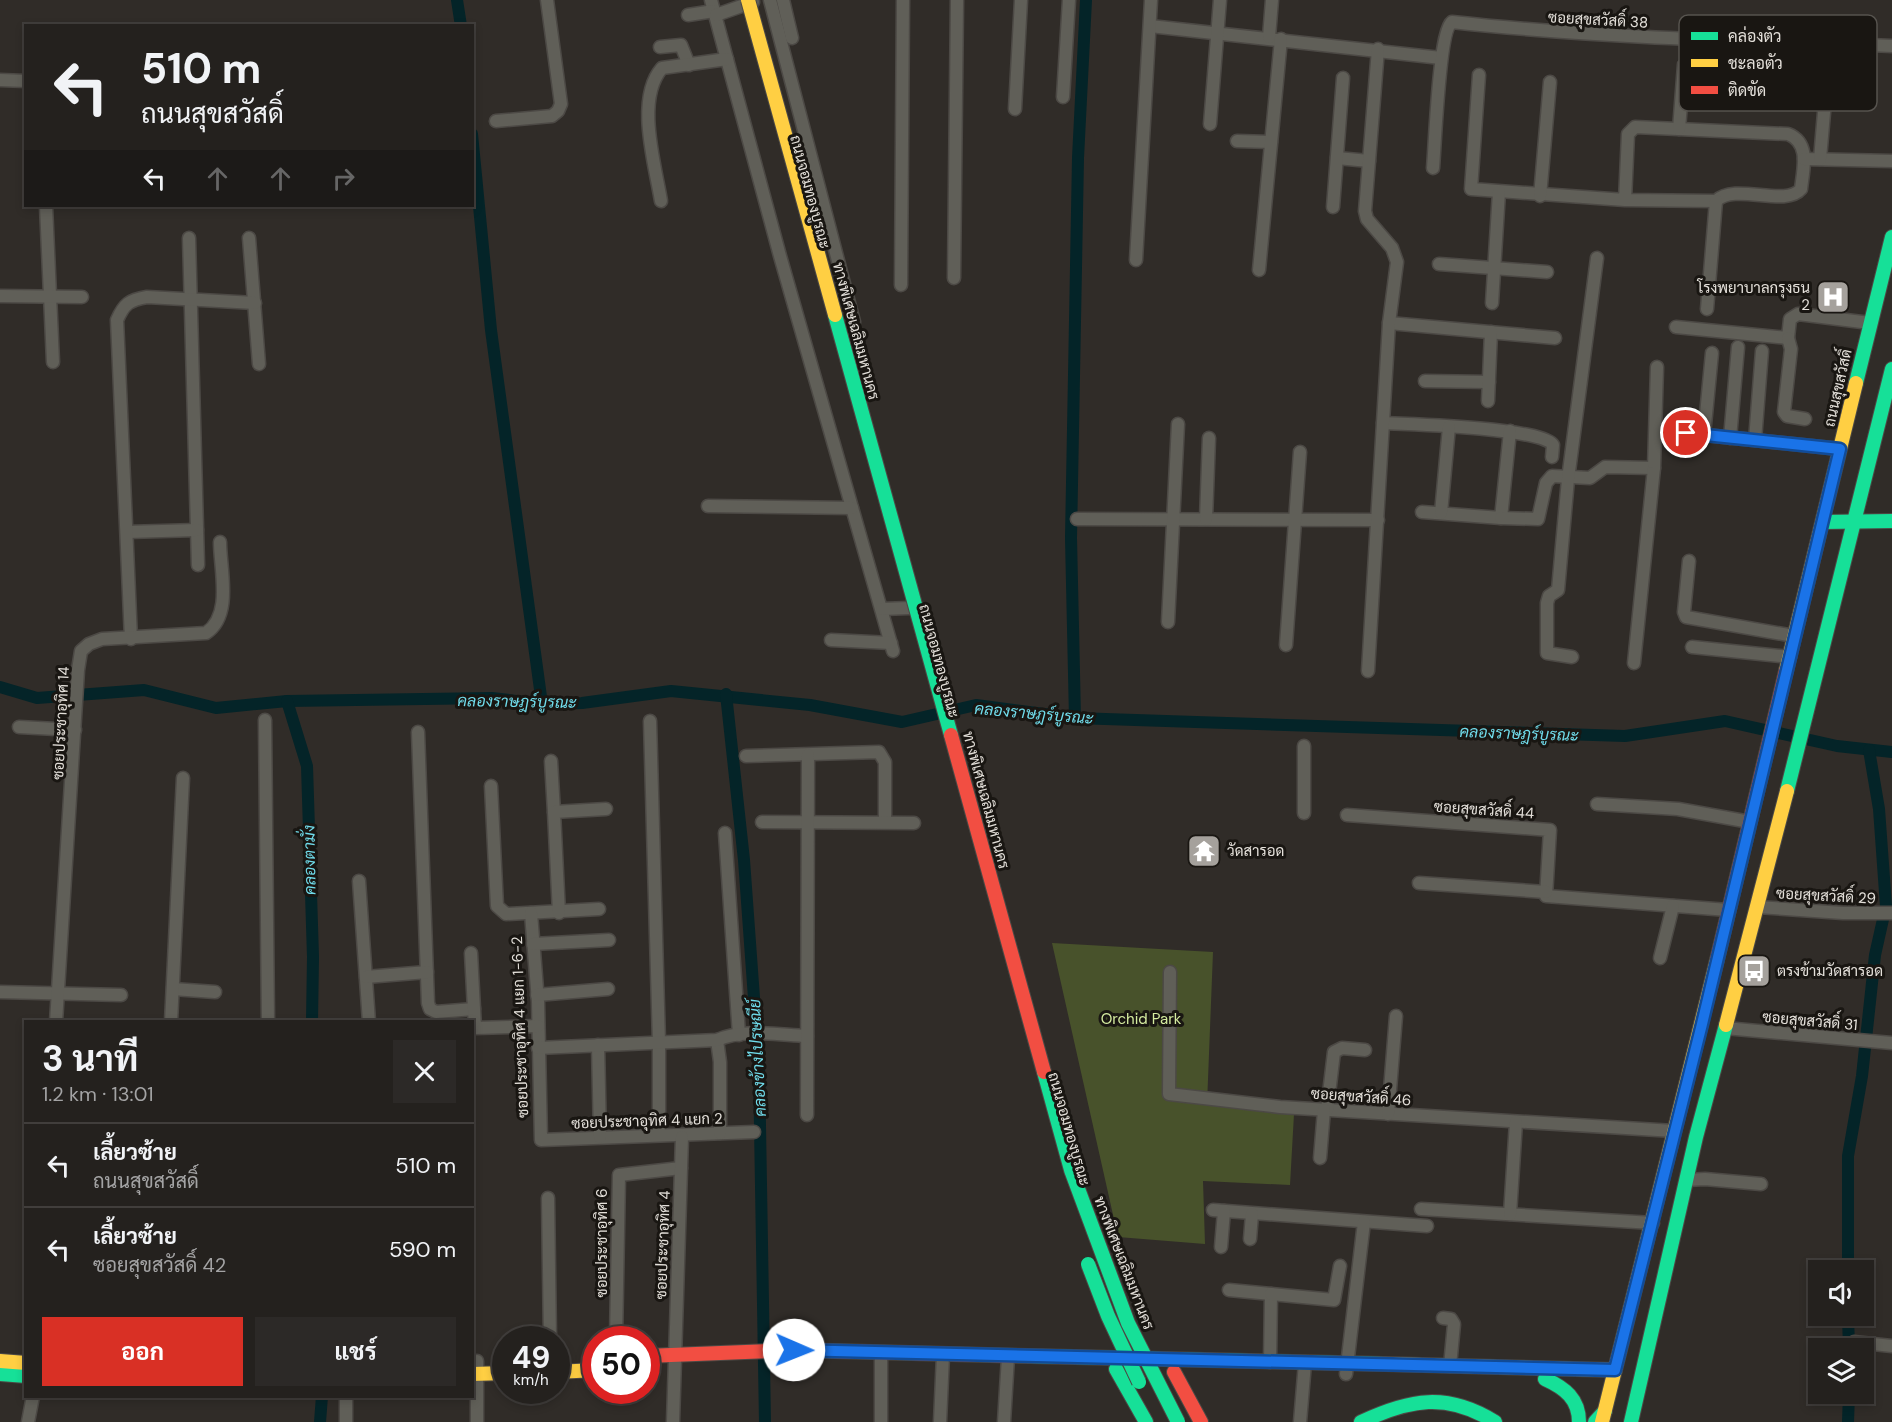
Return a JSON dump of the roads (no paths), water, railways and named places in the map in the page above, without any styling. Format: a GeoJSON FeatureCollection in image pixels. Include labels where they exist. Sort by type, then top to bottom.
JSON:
{"type":"FeatureCollection","features":[{"type":"Feature","properties":{"kind":"main road","name":"ทางพิเศษเฉลิมมหานคร"},"geometry":{"type":"LineString","coordinates":[[742,1],[854,438]]}},
{"type":"Feature","properties":{"kind":"main road","name":"ทางพิเศษเฉลิมมหานคร"},"geometry":{"type":"LineString","coordinates":[[742,1],[1071,1170],[1128,1323],[1178,1422]]}},
{"type":"Feature","properties":{"kind":"main road","name":"ถนนสุขสวัสดิ์"},"geometry":{"type":"LineString","coordinates":[[1631,1422],[1687,1180],[1795,761],[1853,522],[1870,391],[1870,323],[1892,237]]}},
{"type":"Feature","properties":{"kind":"main road","name":"ถนนสุขสวัสดิ์"},"geometry":{"type":"LineString","coordinates":[[1604,1416],[1702,1024],[1840,449],[1870,391],[1892,369]]}},
{"type":"Feature","properties":{"kind":"main road"},"geometry":{"type":"LineString","coordinates":[[1822,522],[1892,521]]}},
{"type":"Feature","properties":{"kind":"main road"},"geometry":{"type":"LineString","coordinates":[[895,588],[905,623]]}},
{"type":"Feature","properties":{"kind":"main road"},"geometry":{"type":"LineString","coordinates":[[1083,1250],[1121,1347],[1161,1422]]}},
{"type":"Feature","properties":{"kind":"main road"},"geometry":{"type":"LineString","coordinates":[[660,1363],[673,1360],[764,1355],[1008,1362],[1174,1372],[1305,1368],[1545,1379],[1614,1376]]}},
{"type":"Feature","properties":{"kind":"main road"},"geometry":{"type":"LineString","coordinates":[[660,1358],[673,1360]]}},
{"type":"Feature","properties":{"kind":"main road"},"geometry":{"type":"LineString","coordinates":[[1008,1362],[1136,1358],[1270,1362],[1305,1368]]}},
{"type":"Feature","properties":{"kind":"main road"},"geometry":{"type":"LineString","coordinates":[[0,1361],[24,1363]]}},
{"type":"Feature","properties":{"kind":"main road"},"geometry":{"type":"LineString","coordinates":[[475,1367],[492,1363]]}},
{"type":"Feature","properties":{"kind":"main road"},"geometry":{"type":"LineString","coordinates":[[1346,1369],[1450,1366],[1641,1379]]}},
{"type":"Feature","properties":{"kind":"main road"},"geometry":{"type":"LineString","coordinates":[[475,1367],[492,1370]]}},
{"type":"Feature","properties":{"kind":"main road"},"geometry":{"type":"LineString","coordinates":[[1116,1370],[1146,1422]]}},
{"type":"Feature","properties":{"kind":"main road"},"geometry":{"type":"LineString","coordinates":[[1174,1372],[1201,1422]]}},
{"type":"Feature","properties":{"kind":"main road"},"geometry":{"type":"LineString","coordinates":[[0,1374],[24,1376]]}},
{"type":"Feature","properties":{"kind":"main road"},"geometry":{"type":"LineString","coordinates":[[1545,1379],[1571,1394],[1578,1407],[1579,1422]]}},
{"type":"Feature","properties":{"kind":"main road"},"geometry":{"type":"LineString","coordinates":[[1361,1422],[1398,1406],[1423,1400],[1448,1401],[1474,1409],[1495,1422]]}},
{"type":"Feature","properties":{"kind":"main road"},"geometry":{"type":"LineString","coordinates":[[1595,1422],[1604,1416]]}},
{"type":"Feature","properties":{"kind":"street"},"geometry":{"type":"LineString","coordinates":[[496,121],[552,116],[561,104],[547,0]]}},
{"type":"Feature","properties":{"kind":"street"},"geometry":{"type":"LineString","coordinates":[[688,15],[742,1],[760,0]]}},
{"type":"Feature","properties":{"kind":"street"},"geometry":{"type":"LineString","coordinates":[[770,0],[854,322]]}},
{"type":"Feature","properties":{"kind":"street"},"geometry":{"type":"LineString","coordinates":[[783,0],[792,38]]}},
{"type":"Feature","properties":{"kind":"street"},"geometry":{"type":"LineString","coordinates":[[901,285],[903,0]]}},
{"type":"Feature","properties":{"kind":"street"},"geometry":{"type":"LineString","coordinates":[[954,278],[957,0]]}},
{"type":"Feature","properties":{"kind":"street"},"geometry":{"type":"LineString","coordinates":[[1015,109],[1021,0]]}},
{"type":"Feature","properties":{"kind":"street"},"geometry":{"type":"LineString","coordinates":[[1063,97],[1069,0]]}},
{"type":"Feature","properties":{"kind":"street"},"geometry":{"type":"LineString","coordinates":[[1137,260],[1151,0]]}},
{"type":"Feature","properties":{"kind":"street"},"geometry":{"type":"LineString","coordinates":[[1210,124],[1220,0]]}},
{"type":"Feature","properties":{"kind":"street"},"geometry":{"type":"LineString","coordinates":[[1259,270],[1271,142],[1275,38],[1272,0]]}},
{"type":"Feature","properties":{"kind":"street","name":"ถนนจอมทองบูรณะ"},"geometry":{"type":"LineString","coordinates":[[742,1],[1066,1178],[1112,1302],[1136,1358]]}},
{"type":"Feature","properties":{"kind":"street"},"geometry":{"type":"LineString","coordinates":[[714,9],[780,256],[892,647],[831,640]]}},
{"type":"Feature","properties":{"kind":"street","name":"ซอยสุขสวัสดิ์ 38"},"geometry":{"type":"LineString","coordinates":[[1433,168],[1441,58],[1447,26],[1452,22],[1617,37],[1679,39]]}},
{"type":"Feature","properties":{"kind":"street"},"geometry":{"type":"LineString","coordinates":[[1150,26],[1378,49],[1441,58]]}},
{"type":"Feature","properties":{"kind":"street"},"geometry":{"type":"LineString","coordinates":[[660,47],[681,45],[689,65]]}},
{"type":"Feature","properties":{"kind":"street","name":"ซอยสุขสวัสดิ์ 38"},"geometry":{"type":"LineString","coordinates":[[1877,46],[1892,46]]}},
{"type":"Feature","properties":{"kind":"street"},"geometry":{"type":"LineString","coordinates":[[1368,671],[1389,324],[1396,254],[1367,219],[1365,211],[1378,49]]}},
{"type":"Feature","properties":{"kind":"street"},"geometry":{"type":"LineString","coordinates":[[661,201],[647,112],[659,71],[662,68],[727,59]]}},
{"type":"Feature","properties":{"kind":"street"},"geometry":{"type":"LineString","coordinates":[[1479,75],[1471,189],[1540,196],[1625,200],[1716,201],[1726,194],[1791,195],[1801,189],[1804,159],[1802,145],[1796,137],[1788,134],[1635,126],[1628,134],[1625,200]]}},
{"type":"Feature","properties":{"kind":"street"},"geometry":{"type":"LineString","coordinates":[[1333,207],[1343,78]]}},
{"type":"Feature","properties":{"kind":"street"},"geometry":{"type":"LineString","coordinates":[[0,80],[24,81]]}},
{"type":"Feature","properties":{"kind":"street"},"geometry":{"type":"LineString","coordinates":[[1540,196],[1550,82]]}},
{"type":"Feature","properties":{"kind":"street"},"geometry":{"type":"LineString","coordinates":[[1679,129],[1680,111]]}},
{"type":"Feature","properties":{"kind":"street"},"geometry":{"type":"LineString","coordinates":[[1820,159],[1824,111]]}},
{"type":"Feature","properties":{"kind":"street"},"geometry":{"type":"LineString","coordinates":[[1237,141],[1271,142]]}},
{"type":"Feature","properties":{"kind":"street"},"geometry":{"type":"LineString","coordinates":[[1337,158],[1369,161]]}},
{"type":"Feature","properties":{"kind":"street"},"geometry":{"type":"LineString","coordinates":[[1804,159],[1892,161]]}},
{"type":"Feature","properties":{"kind":"street"},"geometry":{"type":"LineString","coordinates":[[1492,303],[1499,192]]}},
{"type":"Feature","properties":{"kind":"street"},"geometry":{"type":"LineString","coordinates":[[1707,309],[1716,201]]}},
{"type":"Feature","properties":{"kind":"street"},"geometry":{"type":"LineString","coordinates":[[46,207],[48,297],[53,362]]}},
{"type":"Feature","properties":{"kind":"street"},"geometry":{"type":"LineString","coordinates":[[189,238],[198,565]]}},
{"type":"Feature","properties":{"kind":"street"},"geometry":{"type":"LineString","coordinates":[[249,238],[259,364]]}},
{"type":"Feature","properties":{"kind":"street"},"geometry":{"type":"LineString","coordinates":[[1572,657],[1551,656],[1546,649],[1547,603],[1548,596],[1558,590],[1569,479],[1597,258]]}},
{"type":"Feature","properties":{"kind":"street"},"geometry":{"type":"LineString","coordinates":[[1439,264],[1547,272]]}},
{"type":"Feature","properties":{"kind":"street"},"geometry":{"type":"LineString","coordinates":[[0,296],[82,297]]}},
{"type":"Feature","properties":{"kind":"street"},"geometry":{"type":"LineString","coordinates":[[131,639],[117,320],[124,305],[133,299],[147,297],[255,303]]}},
{"type":"Feature","properties":{"kind":"street"},"geometry":{"type":"LineString","coordinates":[[1805,419],[1787,416],[1784,412],[1791,349],[1788,338],[1790,319],[1798,314],[1870,323]]}},
{"type":"Feature","properties":{"kind":"street"},"geometry":{"type":"LineString","coordinates":[[1389,324],[1555,338]]}},
{"type":"Feature","properties":{"kind":"street"},"geometry":{"type":"LineString","coordinates":[[1676,327],[1788,338]]}},
{"type":"Feature","properties":{"kind":"street"},"geometry":{"type":"LineString","coordinates":[[1488,401],[1491,332]]}},
{"type":"Feature","properties":{"kind":"street"},"geometry":{"type":"LineString","coordinates":[[1730,438],[1738,347]]}},
{"type":"Feature","properties":{"kind":"street"},"geometry":{"type":"LineString","coordinates":[[1755,440],[1762,351]]}},
{"type":"Feature","properties":{"kind":"street"},"geometry":{"type":"LineString","coordinates":[[1704,435],[1712,353]]}},
{"type":"Feature","properties":{"kind":"street"},"geometry":{"type":"LineString","coordinates":[[1634,663],[1654,468],[1657,367]]}},
{"type":"Feature","properties":{"kind":"street"},"geometry":{"type":"LineString","coordinates":[[1425,381],[1489,382]]}},
{"type":"Feature","properties":{"kind":"street"},"geometry":{"type":"LineString","coordinates":[[1383,423],[1510,431],[1550,440],[1553,445],[1552,457]]}},
{"type":"Feature","properties":{"kind":"street"},"geometry":{"type":"LineString","coordinates":[[1168,622],[1178,424]]}},
{"type":"Feature","properties":{"kind":"street"},"geometry":{"type":"LineString","coordinates":[[1441,513],[1449,427]]}},
{"type":"Feature","properties":{"kind":"street"},"geometry":{"type":"LineString","coordinates":[[1502,518],[1510,431]]}},
{"type":"Feature","properties":{"kind":"street"},"geometry":{"type":"LineString","coordinates":[[1686,433],[1840,449]]}},
{"type":"Feature","properties":{"kind":"street"},"geometry":{"type":"LineString","coordinates":[[1206,519],[1209,438]]}},
{"type":"Feature","properties":{"kind":"street"},"geometry":{"type":"LineString","coordinates":[[1286,645],[1300,452]]}},
{"type":"Feature","properties":{"kind":"street"},"geometry":{"type":"LineString","coordinates":[[1422,512],[1538,519],[1549,478],[1552,476],[1569,479],[1590,478],[1605,467],[1654,468]]}},
{"type":"Feature","properties":{"kind":"street"},"geometry":{"type":"LineString","coordinates":[[708,506],[852,508]]}},
{"type":"Feature","properties":{"kind":"street"},"geometry":{"type":"LineString","coordinates":[[1077,519],[1378,520]]}},
{"type":"Feature","properties":{"kind":"street"},"geometry":{"type":"LineString","coordinates":[[128,532],[197,530]]}},
{"type":"Feature","properties":{"kind":"street","name":"ซอยประชาอุทิศ 14"},"geometry":{"type":"LineString","coordinates":[[57,1020],[81,651],[89,644],[102,639],[206,633],[214,628],[222,610],[220,542]]}},
{"type":"Feature","properties":{"kind":"street"},"geometry":{"type":"LineString","coordinates":[[1689,561],[1684,612],[1686,617],[1794,636]]}},
{"type":"Feature","properties":{"kind":"street"},"geometry":{"type":"LineString","coordinates":[[882,609],[909,608]]}},
{"type":"Feature","properties":{"kind":"street"},"geometry":{"type":"LineString","coordinates":[[1692,647],[1790,657]]}},
{"type":"Feature","properties":{"kind":"street"},"geometry":{"type":"LineString","coordinates":[[265,720],[268,1020]]}},
{"type":"Feature","properties":{"kind":"street"},"geometry":{"type":"LineString","coordinates":[[650,721],[659,1043],[659,1136]]}},
{"type":"Feature","properties":{"kind":"street"},"geometry":{"type":"LineString","coordinates":[[19,727],[75,730]]}},
{"type":"Feature","properties":{"kind":"street"},"geometry":{"type":"LineString","coordinates":[[418,732],[430,1010],[436,1012],[474,1009]]}},
{"type":"Feature","properties":{"kind":"street"},"geometry":{"type":"LineString","coordinates":[[1304,813],[1305,746]]}},
{"type":"Feature","properties":{"kind":"street"},"geometry":{"type":"LineString","coordinates":[[746,756],[879,752],[885,762],[885,821]]}},
{"type":"Feature","properties":{"kind":"street"},"geometry":{"type":"LineString","coordinates":[[807,1115],[808,755]]}},
{"type":"Feature","properties":{"kind":"street"},"geometry":{"type":"LineString","coordinates":[[551,761],[559,913]]}},
{"type":"Feature","properties":{"kind":"street"},"geometry":{"type":"LineString","coordinates":[[171,1020],[183,778]]}},
{"type":"Feature","properties":{"kind":"street"},"geometry":{"type":"LineString","coordinates":[[491,786],[497,906],[506,914],[559,913],[599,909]]}},
{"type":"Feature","properties":{"kind":"street"},"geometry":{"type":"LineString","coordinates":[[1597,804],[1678,809],[1750,822]]}},
{"type":"Feature","properties":{"kind":"street"},"geometry":{"type":"LineString","coordinates":[[554,812],[606,809]]}},
{"type":"Feature","properties":{"kind":"street","name":"ซอยสุขสวัสดิ์ 44"},"geometry":{"type":"LineString","coordinates":[[1347,815],[1550,830],[1546,892]]}},
{"type":"Feature","properties":{"kind":"street"},"geometry":{"type":"LineString","coordinates":[[762,822],[885,821],[914,823]]}},
{"type":"Feature","properties":{"kind":"street"},"geometry":{"type":"LineString","coordinates":[[725,833],[739,1035]]}},
{"type":"Feature","properties":{"kind":"street"},"geometry":{"type":"LineString","coordinates":[[359,881],[369,1020]]}},
{"type":"Feature","properties":{"kind":"street"},"geometry":{"type":"LineString","coordinates":[[1419,883],[1546,892],[1546,896],[1728,910]]}},
{"type":"Feature","properties":{"kind":"street"},"geometry":{"type":"LineString","coordinates":[[1660,958],[1673,906]]}},
{"type":"Feature","properties":{"kind":"street","name":"ซอยสุขสวัสดิ์ 29"},"geometry":{"type":"LineString","coordinates":[[1758,907],[1892,913]]}},
{"type":"Feature","properties":{"kind":"street","name":"ซอยประชาอุทิศ 4 แยก 1-6-2"},"geometry":{"type":"LineString","coordinates":[[531,913],[537,995],[541,1140]]}},
{"type":"Feature","properties":{"kind":"street"},"geometry":{"type":"LineString","coordinates":[[533,944],[609,940]]}},
{"type":"Feature","properties":{"kind":"street"},"geometry":{"type":"LineString","coordinates":[[471,953],[475,1028],[538,1026]]}},
{"type":"Feature","properties":{"kind":"street"},"geometry":{"type":"LineString","coordinates":[[366,977],[427,972]]}},
{"type":"Feature","properties":{"kind":"street","name":"ซอยสุขสวัสดิ์ 46"},"geometry":{"type":"LineString","coordinates":[[1170,972],[1169,1094],[1325,1110],[1674,1131]]}},
{"type":"Feature","properties":{"kind":"street"},"geometry":{"type":"LineString","coordinates":[[173,989],[215,992]]}},
{"type":"Feature","properties":{"kind":"street"},"geometry":{"type":"LineString","coordinates":[[537,995],[608,989]]}},
{"type":"Feature","properties":{"kind":"street"},"geometry":{"type":"LineString","coordinates":[[0,992],[121,995]]}},
{"type":"Feature","properties":{"kind":"street"},"geometry":{"type":"LineString","coordinates":[[1388,1114],[1396,1016]]}},
{"type":"Feature","properties":{"kind":"street","name":"ซอยสุขสวัสดิ์ 31"},"geometry":{"type":"LineString","coordinates":[[1725,1028],[1892,1043]]}},
{"type":"Feature","properties":{"kind":"street"},"geometry":{"type":"LineString","coordinates":[[538,1048],[717,1040],[739,1035],[807,1036]]}},
{"type":"Feature","properties":{"kind":"street"},"geometry":{"type":"LineString","coordinates":[[717,1040],[720,1062],[720,1133]]}},
{"type":"Feature","properties":{"kind":"street"},"geometry":{"type":"LineString","coordinates":[[598,1045],[600,1137]]}},
{"type":"Feature","properties":{"kind":"street"},"geometry":{"type":"LineString","coordinates":[[1320,1158],[1334,1052],[1342,1048],[1365,1050]]}},
{"type":"Feature","properties":{"kind":"street"},"geometry":{"type":"LineString","coordinates":[[1510,1215],[1516,1122]]}},
{"type":"Feature","properties":{"kind":"street","name":"ซอยประชาอุทิศ 4 แยก 2"},"geometry":{"type":"LineString","coordinates":[[541,1140],[682,1137],[754,1132]]}},
{"type":"Feature","properties":{"kind":"street","name":"ซอยประชาอุทิศ 4"},"geometry":{"type":"LineString","coordinates":[[673,1422],[673,1360],[682,1137]]}},
{"type":"Feature","properties":{"kind":"street","name":"ซอยประชาอุทิศ 6"},"geometry":{"type":"LineString","coordinates":[[616,1326],[619,1175],[681,1168]]}},
{"type":"Feature","properties":{"kind":"street"},"geometry":{"type":"LineString","coordinates":[[1687,1180],[1705,1179],[1761,1184]]}},
{"type":"Feature","properties":{"kind":"street"},"geometry":{"type":"LineString","coordinates":[[548,1198],[550,1326]]}},
{"type":"Feature","properties":{"kind":"street"},"geometry":{"type":"LineString","coordinates":[[1421,1209],[1653,1223]]}},
{"type":"Feature","properties":{"kind":"street"},"geometry":{"type":"LineString","coordinates":[[1221,1247],[1219,1211],[1428,1226]]}},
{"type":"Feature","properties":{"kind":"street"},"geometry":{"type":"LineString","coordinates":[[1250,1239],[1252,1214]]}},
{"type":"Feature","properties":{"kind":"street"},"geometry":{"type":"LineString","coordinates":[[1346,1369],[1364,1222]]}},
{"type":"Feature","properties":{"kind":"street"},"geometry":{"type":"LineString","coordinates":[[1229,1290],[1334,1300],[1340,1266]]}},
{"type":"Feature","properties":{"kind":"street"},"geometry":{"type":"LineString","coordinates":[[1270,1362],[1271,1294]]}},
{"type":"Feature","properties":{"kind":"street"},"geometry":{"type":"LineString","coordinates":[[1443,1318],[1451,1319],[1454,1324],[1450,1366]]}},
{"type":"Feature","properties":{"kind":"street"},"geometry":{"type":"LineString","coordinates":[[1874,1344],[1892,1346]]}},
{"type":"Feature","properties":{"kind":"street"},"geometry":{"type":"LineString","coordinates":[[881,1358],[881,1422]]}},
{"type":"Feature","properties":{"kind":"street"},"geometry":{"type":"LineString","coordinates":[[940,1422],[943,1360]]}},
{"type":"Feature","properties":{"kind":"street"},"geometry":{"type":"LineString","coordinates":[[1004,1422],[1008,1362]]}},
{"type":"Feature","properties":{"kind":"street"},"geometry":{"type":"LineString","coordinates":[[475,1367],[477,1422]]}},
{"type":"Feature","properties":{"kind":"street"},"geometry":{"type":"LineString","coordinates":[[1300,1422],[1305,1368]]}},
{"type":"Feature","properties":{"kind":"street"},"geometry":{"type":"LineString","coordinates":[[28,1422],[33,1398]]}},
{"type":"Feature","properties":{"kind":"street"},"geometry":{"type":"LineString","coordinates":[[346,1398],[346,1422]]}},
{"type":"Feature","properties":{"kind":"waterway"},"geometry":{"type":"LineString","coordinates":[[457,0],[461,24]]}},
{"type":"Feature","properties":{"kind":"waterway"},"geometry":{"type":"LineString","coordinates":[[1075,718],[1071,538],[1078,158],[1086,0]]}},
{"type":"Feature","properties":{"kind":"waterway"},"geometry":{"type":"LineString","coordinates":[[474,155],[491,330],[542,704]]}},
{"type":"Feature","properties":{"kind":"waterway","name":"คลองราษฎร์บูรณะ"},"geometry":{"type":"LineString","coordinates":[[0,687],[37,698],[144,690],[216,708],[287,701],[492,698],[542,704],[582,703],[671,691],[810,705],[902,722],[976,705],[1075,718],[1625,736],[1725,721],[1837,746],[1892,752]]}},
{"type":"Feature","properties":{"kind":"waterway","name":"คลองข้างไปรษณีย์"},"geometry":{"type":"LineString","coordinates":[[726,694],[744,860],[759,1067],[765,1422]]}},
{"type":"Feature","properties":{"kind":"waterway","name":"คลองตามั่ง"},"geometry":{"type":"LineString","coordinates":[[287,701],[307,766],[313,957],[312,1020]]}},
{"type":"Feature","properties":{"kind":"waterway"},"geometry":{"type":"LineString","coordinates":[[1848,1260],[1848,1156],[1862,1076],[1875,955],[1886,906],[1879,809],[1869,750]]}},
{"type":"Feature","properties":{"kind":"waterway"},"geometry":{"type":"LineString","coordinates":[[1848,1326],[1849,1338]]}},
{"type":"Feature","properties":{"kind":"waterway","name":"คลองตามั่ง"},"geometry":{"type":"LineString","coordinates":[[320,1422],[322,1398]]}},
{"type":"Feature","properties":{"kind":"waterway"},"geometry":{"type":"LineString","coordinates":[[1848,1422],[1849,1404]]}},
{"type":"Feature","properties":{"kind":"place","name":"โรงพยาบาลกรุงธน 2"},"geometry":{"type":"Point","coordinates":[1833,297]}},
{"type":"Feature","properties":{"kind":"place","name":"วัดสารอด"},"geometry":{"type":"Point","coordinates":[1204,851]}},
{"type":"Feature","properties":{"kind":"place","name":"ตรงข้ามวัดสารอด"},"geometry":{"type":"Point","coordinates":[1754,971]}},
{"type":"Feature","properties":{"kind":"park label","name":"Orchid Park"},"geometry":{"type":"Point","coordinates":[1141,1019]}}]}
